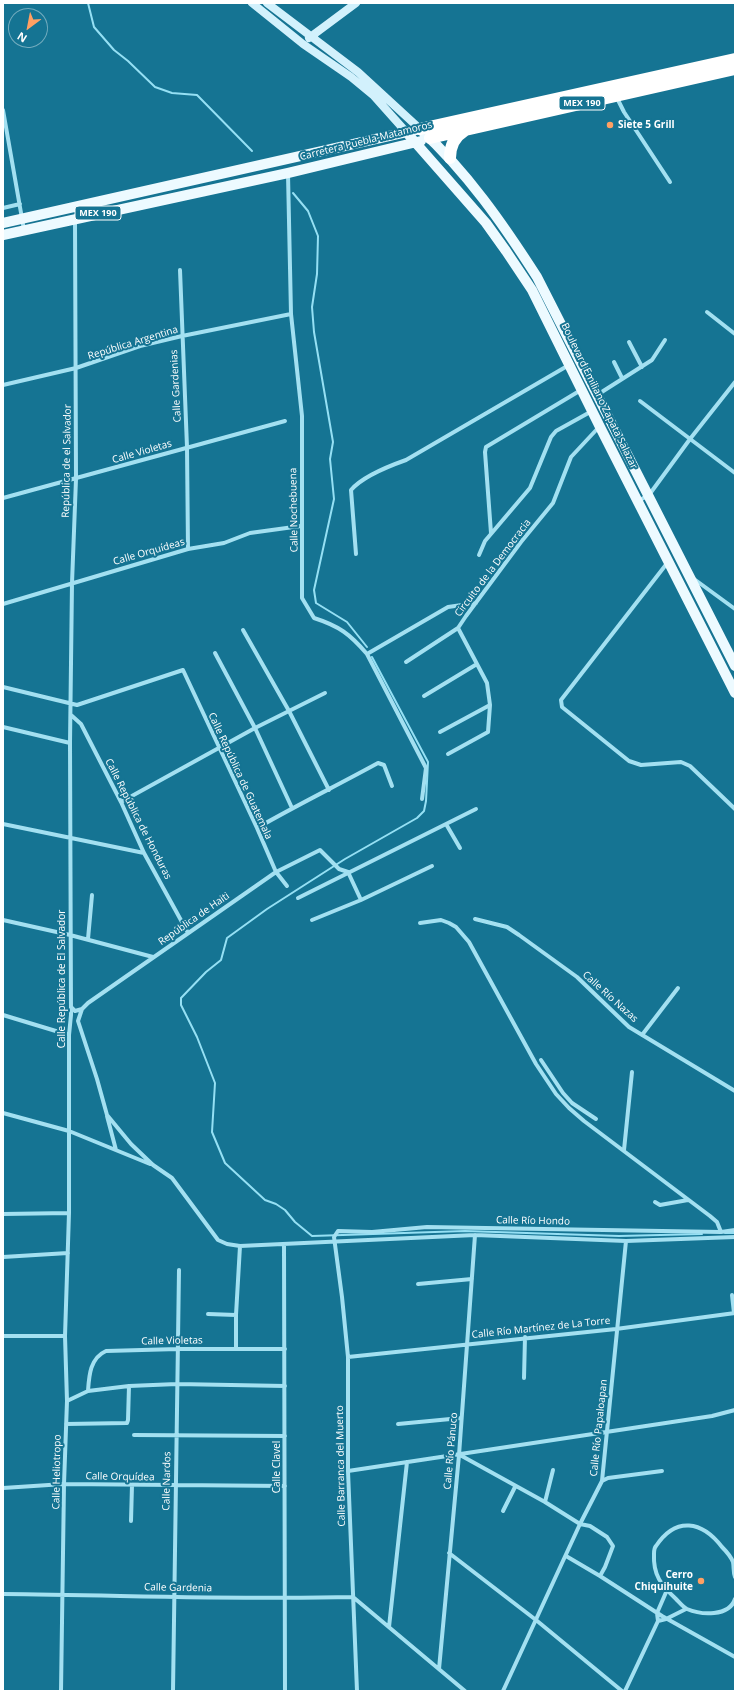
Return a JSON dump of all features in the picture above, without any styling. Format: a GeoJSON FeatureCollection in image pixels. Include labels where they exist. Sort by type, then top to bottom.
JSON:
{"type":"FeatureCollection","features":[{"type":"Feature","properties":{"kind":"highway","name":"Carretera Puebla-Matamoros"},"geometry":{"type":"LineString","coordinates":[[420,129],[735,59]]}},
{"type":"Feature","properties":{"kind":"highway","name":"Carretera Puebla-Matamoros"},"geometry":{"type":"LineString","coordinates":[[430,138],[735,69]]}},
{"type":"Feature","properties":{"kind":"highway"},"geometry":{"type":"LineString","coordinates":[[452,160],[453,142],[458,135],[466,130]]}},
{"type":"Feature","properties":{"kind":"main road","name":"Carretera Puebla-Matamoros"},"geometry":{"type":"LineString","coordinates":[[3,223],[420,129]]}},
{"type":"Feature","properties":{"kind":"main road","name":"Boulevard Emiliano Zapata Salazar"},"geometry":{"type":"LineString","coordinates":[[420,129],[452,160],[501,223],[536,277],[649,495],[735,666]]}},
{"type":"Feature","properties":{"kind":"main road","name":"Boulevard Emiliano Zapata Salazar"},"geometry":{"type":"LineString","coordinates":[[407,133],[486,223],[532,290],[735,693]]}},
{"type":"Feature","properties":{"kind":"main road","name":"Carretera Puebla-Matamoros"},"geometry":{"type":"LineString","coordinates":[[3,235],[75,218],[288,173],[430,138]]}},
{"type":"Feature","properties":{"kind":"main road"},"geometry":{"type":"LineString","coordinates":[[443,173],[452,160]]}},
{"type":"Feature","properties":{"kind":"street"},"geometry":{"type":"LineString","coordinates":[[252,3],[303,44],[351,77],[374,96],[407,133]]}},
{"type":"Feature","properties":{"kind":"street"},"geometry":{"type":"LineString","coordinates":[[267,3],[358,72],[420,129]]}},
{"type":"Feature","properties":{"kind":"street"},"geometry":{"type":"LineString","coordinates":[[303,44],[311,36],[356,3]]}},
{"type":"Feature","properties":{"kind":"street"},"geometry":{"type":"LineString","coordinates":[[616,96],[624,112],[670,182]]}},
{"type":"Feature","properties":{"kind":"street"},"geometry":{"type":"LineString","coordinates":[[386,109],[392,103]]}},
{"type":"Feature","properties":{"kind":"street"},"geometry":{"type":"LineString","coordinates":[[3,110],[24,230]]}},
{"type":"Feature","properties":{"kind":"street","name":"Calle Nochebuena"},"geometry":{"type":"LineString","coordinates":[[288,173],[291,314],[302,416],[302,598],[314,618],[332,624],[354,638],[367,654],[426,768],[422,799]]}},
{"type":"Feature","properties":{"kind":"street"},"geometry":{"type":"LineString","coordinates":[[3,208],[20,204]]}},
{"type":"Feature","properties":{"kind":"street","name":"República de el Salvador"},"geometry":{"type":"LineString","coordinates":[[71,704],[72,583],[76,479],[75,218]]}},
{"type":"Feature","properties":{"kind":"street","name":"Calle Gardenias"},"geometry":{"type":"LineString","coordinates":[[180,270],[187,447],[188,549]]}},
{"type":"Feature","properties":{"kind":"street"},"geometry":{"type":"LineString","coordinates":[[707,312],[735,334]]}},
{"type":"Feature","properties":{"kind":"street","name":"República Argentina"},"geometry":{"type":"LineString","coordinates":[[3,385],[76,368],[140,346],[291,314]]}},
{"type":"Feature","properties":{"kind":"street"},"geometry":{"type":"LineString","coordinates":[[597,395],[652,360],[665,340]]}},
{"type":"Feature","properties":{"kind":"street"},"geometry":{"type":"LineString","coordinates":[[629,342],[642,367]]}},
{"type":"Feature","properties":{"kind":"street"},"geometry":{"type":"LineString","coordinates":[[614,362],[622,378]]}},
{"type":"Feature","properties":{"kind":"street"},"geometry":{"type":"LineString","coordinates":[[356,554],[351,490],[356,484],[391,465],[406,460],[570,365]]}},
{"type":"Feature","properties":{"kind":"street"},"geometry":{"type":"LineString","coordinates":[[637,501],[649,495],[690,439],[735,382]]}},
{"type":"Feature","properties":{"kind":"street"},"geometry":{"type":"LineString","coordinates":[[491,533],[485,452],[486,447],[582,390]]}},
{"type":"Feature","properties":{"kind":"street"},"geometry":{"type":"LineString","coordinates":[[640,401],[735,473]]}},
{"type":"Feature","properties":{"kind":"street"},"geometry":{"type":"LineString","coordinates":[[479,556],[485,541],[491,533],[530,488],[551,438],[556,431],[592,411]]}},
{"type":"Feature","properties":{"kind":"street","name":"Calle Violetas"},"geometry":{"type":"LineString","coordinates":[[3,498],[286,421]]}},
{"type":"Feature","properties":{"kind":"street","name":"Circuito de la Democracia"},"geometry":{"type":"LineString","coordinates":[[448,754],[488,732],[490,705],[487,683],[458,628],[521,542],[553,503],[571,457],[600,427]]}},
{"type":"Feature","properties":{"kind":"street","name":"Calle Orquídeas"},"geometry":{"type":"LineString","coordinates":[[3,604],[188,549],[224,543],[250,533],[301,526]]}},
{"type":"Feature","properties":{"kind":"street"},"geometry":{"type":"LineString","coordinates":[[669,562],[561,700],[562,707],[629,761],[641,765],[681,762],[690,766],[735,809]]}},
{"type":"Feature","properties":{"kind":"street"},"geometry":{"type":"LineString","coordinates":[[690,576],[735,609]]}},
{"type":"Feature","properties":{"kind":"street"},"geometry":{"type":"LineString","coordinates":[[367,654],[448,607],[476,603]]}},
{"type":"Feature","properties":{"kind":"street"},"geometry":{"type":"LineString","coordinates":[[406,662],[458,628]]}},
{"type":"Feature","properties":{"kind":"street"},"geometry":{"type":"LineString","coordinates":[[243,630],[289,711],[329,790]]}},
{"type":"Feature","properties":{"kind":"street"},"geometry":{"type":"LineString","coordinates":[[215,653],[255,728],[292,808]]}},
{"type":"Feature","properties":{"kind":"street"},"geometry":{"type":"LineString","coordinates":[[424,696],[477,664]]}},
{"type":"Feature","properties":{"kind":"street","name":"Calle República de Guatemala"},"geometry":{"type":"LineString","coordinates":[[71,704],[77,705],[183,670],[276,872],[286,886]]}},
{"type":"Feature","properties":{"kind":"street"},"geometry":{"type":"LineString","coordinates":[[3,687],[71,704]]}},
{"type":"Feature","properties":{"kind":"street"},"geometry":{"type":"LineString","coordinates":[[121,802],[220,749],[255,728],[325,692]]}},
{"type":"Feature","properties":{"kind":"street","name":"Calle República de El Salvador"},"geometry":{"type":"LineString","coordinates":[[68,1253],[70,1213],[69,1035],[71,1007],[71,704]]}},
{"type":"Feature","properties":{"kind":"street"},"geometry":{"type":"LineString","coordinates":[[440,732],[490,705]]}},
{"type":"Feature","properties":{"kind":"street","name":"Calle República de Honduras"},"geometry":{"type":"LineString","coordinates":[[71,715],[80,724],[121,802],[144,853],[188,933]]}},
{"type":"Feature","properties":{"kind":"street"},"geometry":{"type":"LineString","coordinates":[[3,727],[70,743]]}},
{"type":"Feature","properties":{"kind":"street"},"geometry":{"type":"LineString","coordinates":[[257,828],[378,763],[384,765],[392,786]]}},
{"type":"Feature","properties":{"kind":"street"},"geometry":{"type":"LineString","coordinates":[[298,898],[476,809]]}},
{"type":"Feature","properties":{"kind":"street"},"geometry":{"type":"LineString","coordinates":[[3,824],[144,853]]}},
{"type":"Feature","properties":{"kind":"street"},"geometry":{"type":"LineString","coordinates":[[446,824],[460,848]]}},
{"type":"Feature","properties":{"kind":"street","name":"República de Haiti"},"geometry":{"type":"LineString","coordinates":[[82,1009],[88,1003],[153,957],[276,872],[320,850],[339,869],[348,872]]}},
{"type":"Feature","properties":{"kind":"street"},"geometry":{"type":"LineString","coordinates":[[312,920],[361,900],[432,866]]}},
{"type":"Feature","properties":{"kind":"street"},"geometry":{"type":"LineString","coordinates":[[348,872],[361,900]]}},
{"type":"Feature","properties":{"kind":"street"},"geometry":{"type":"LineString","coordinates":[[88,939],[92,894]]}},
{"type":"Feature","properties":{"kind":"street","name":"Calle Río Nazas"},"geometry":{"type":"LineString","coordinates":[[474,919],[507,927],[577,977],[629,1027],[735,1091]]}},
{"type":"Feature","properties":{"kind":"street"},"geometry":{"type":"LineString","coordinates":[[3,920],[88,939],[153,957]]}},
{"type":"Feature","properties":{"kind":"street"},"geometry":{"type":"LineString","coordinates":[[420,923],[441,920],[449,922],[462,933],[484,968],[536,1064],[556,1094],[584,1121],[717,1222],[721,1232]]}},
{"type":"Feature","properties":{"kind":"street"},"geometry":{"type":"LineString","coordinates":[[642,1035],[678,988]]}},
{"type":"Feature","properties":{"kind":"street"},"geometry":{"type":"LineString","coordinates":[[71,1007],[75,1011],[82,1009]]}},
{"type":"Feature","properties":{"kind":"street"},"geometry":{"type":"LineString","coordinates":[[78,1021],[82,1009]]}},
{"type":"Feature","properties":{"kind":"street"},"geometry":{"type":"LineString","coordinates":[[3,1015],[69,1035]]}},
{"type":"Feature","properties":{"kind":"street"},"geometry":{"type":"LineString","coordinates":[[70,1020],[74,1017],[78,1021],[97,1079],[116,1150]]}},
{"type":"Feature","properties":{"kind":"street"},"geometry":{"type":"LineString","coordinates":[[541,1060],[563,1093],[572,1103],[596,1119]]}},
{"type":"Feature","properties":{"kind":"street"},"geometry":{"type":"LineString","coordinates":[[624,1150],[632,1072]]}},
{"type":"Feature","properties":{"kind":"street"},"geometry":{"type":"LineString","coordinates":[[584,1121],[585,1112]]}},
{"type":"Feature","properties":{"kind":"street"},"geometry":{"type":"LineString","coordinates":[[3,1113],[69,1131],[153,1165]]}},
{"type":"Feature","properties":{"kind":"street"},"geometry":{"type":"LineString","coordinates":[[107,1115],[131,1144],[153,1165],[172,1178],[218,1240],[227,1244],[240,1246],[284,1244],[335,1237]]}},
{"type":"Feature","properties":{"kind":"street"},"geometry":{"type":"LineString","coordinates":[[655,1202],[660,1205],[688,1200]]}},
{"type":"Feature","properties":{"kind":"street"},"geometry":{"type":"LineString","coordinates":[[3,1214],[70,1213]]}},
{"type":"Feature","properties":{"kind":"street","name":"Calle Río Hondo"},"geometry":{"type":"LineString","coordinates":[[735,1230],[721,1232],[427,1227],[372,1232],[338,1230],[335,1237],[475,1235],[626,1241],[735,1237]]}},
{"type":"Feature","properties":{"kind":"street","name":"Calle Río Pánuco"},"geometry":{"type":"LineString","coordinates":[[439,1669],[459,1455],[475,1235]]}},
{"type":"Feature","properties":{"kind":"street","name":"Calle Barranca del Muerto"},"geometry":{"type":"LineString","coordinates":[[335,1237],[348,1357],[348,1471],[357,1691]]}},
{"type":"Feature","properties":{"kind":"street","name":"Calle Río Papaloapan"},"geometry":{"type":"LineString","coordinates":[[504,1691],[580,1524],[602,1481],[626,1241]]}},
{"type":"Feature","properties":{"kind":"street","name":"Calle Clavel"},"geometry":{"type":"LineString","coordinates":[[284,1244],[285,1691]]}},
{"type":"Feature","properties":{"kind":"street"},"geometry":{"type":"LineString","coordinates":[[236,1349],[236,1315],[240,1246]]}},
{"type":"Feature","properties":{"kind":"street"},"geometry":{"type":"LineString","coordinates":[[3,1257],[68,1253]]}},
{"type":"Feature","properties":{"kind":"street","name":"Calle Heliotropo"},"geometry":{"type":"LineString","coordinates":[[61,1691],[64,1484],[67,1401],[65,1336],[68,1253]]}},
{"type":"Feature","properties":{"kind":"street","name":"Calle Nardos"},"geometry":{"type":"LineString","coordinates":[[173,1691],[179,1270]]}},
{"type":"Feature","properties":{"kind":"street"},"geometry":{"type":"LineString","coordinates":[[418,1284],[472,1278]]}},
{"type":"Feature","properties":{"kind":"street"},"geometry":{"type":"LineString","coordinates":[[732,1295],[734,1313]]}},
{"type":"Feature","properties":{"kind":"street","name":"Calle Río Martínez de La Torre"},"geometry":{"type":"LineString","coordinates":[[348,1357],[468,1343],[616,1329],[734,1313]]}},
{"type":"Feature","properties":{"kind":"street"},"geometry":{"type":"LineString","coordinates":[[208,1314],[236,1315]]}},
{"type":"Feature","properties":{"kind":"street"},"geometry":{"type":"LineString","coordinates":[[3,1336],[65,1336]]}},
{"type":"Feature","properties":{"kind":"street"},"geometry":{"type":"LineString","coordinates":[[524,1378],[525,1338]]}},
{"type":"Feature","properties":{"kind":"street","name":"Calle Violetas"},"geometry":{"type":"LineString","coordinates":[[88,1391],[89,1374],[93,1363],[100,1353],[106,1351],[285,1349]]}},
{"type":"Feature","properties":{"kind":"street"},"geometry":{"type":"LineString","coordinates":[[67,1401],[88,1391],[128,1386],[177,1384],[285,1386]]}},
{"type":"Feature","properties":{"kind":"street"},"geometry":{"type":"LineString","coordinates":[[66,1424],[127,1422],[128,1386]]}},
{"type":"Feature","properties":{"kind":"street"},"geometry":{"type":"LineString","coordinates":[[348,1471],[606,1433],[712,1416],[735,1410]]}},
{"type":"Feature","properties":{"kind":"street"},"geometry":{"type":"LineString","coordinates":[[398,1424],[461,1418]]}},
{"type":"Feature","properties":{"kind":"street"},"geometry":{"type":"LineString","coordinates":[[134,1435],[285,1436]]}},
{"type":"Feature","properties":{"kind":"street"},"geometry":{"type":"LineString","coordinates":[[459,1455],[515,1487],[545,1502],[580,1524],[590,1526],[607,1537],[613,1546],[606,1568],[600,1576]]}},
{"type":"Feature","properties":{"kind":"street"},"geometry":{"type":"LineString","coordinates":[[389,1627],[407,1462]]}},
{"type":"Feature","properties":{"kind":"street"},"geometry":{"type":"LineString","coordinates":[[545,1502],[553,1470]]}},
{"type":"Feature","properties":{"kind":"street"},"geometry":{"type":"LineString","coordinates":[[602,1481],[608,1478],[662,1471]]}},
{"type":"Feature","properties":{"kind":"street","name":"Calle Orquídea"},"geometry":{"type":"LineString","coordinates":[[3,1488],[64,1484],[285,1486]]}},
{"type":"Feature","properties":{"kind":"street"},"geometry":{"type":"LineString","coordinates":[[131,1521],[132,1485]]}},
{"type":"Feature","properties":{"kind":"street"},"geometry":{"type":"LineString","coordinates":[[503,1511],[515,1487]]}},
{"type":"Feature","properties":{"kind":"street"},"geometry":{"type":"LineString","coordinates":[[735,1577],[733,1562],[717,1539],[695,1525],[677,1527],[664,1535],[655,1547],[654,1569],[659,1581],[686,1609],[712,1614],[726,1610],[735,1599]]}},
{"type":"Feature","properties":{"kind":"street"},"geometry":{"type":"LineString","coordinates":[[449,1553],[536,1620],[624,1691],[658,1621],[657,1613],[667,1590]]}},
{"type":"Feature","properties":{"kind":"street"},"geometry":{"type":"LineString","coordinates":[[566,1556],[600,1576],[666,1619],[735,1657]]}},
{"type":"Feature","properties":{"kind":"street","name":"Calle Gardenia"},"geometry":{"type":"LineString","coordinates":[[3,1594],[285,1598],[353,1597]]}},
{"type":"Feature","properties":{"kind":"street"},"geometry":{"type":"LineString","coordinates":[[353,1597],[464,1691]]}},
{"type":"Feature","properties":{"kind":"street"},"geometry":{"type":"LineString","coordinates":[[658,1621],[666,1619],[686,1609]]}},
{"type":"Feature","properties":{"kind":"waterway"},"geometry":{"type":"LineString","coordinates":[[88,3],[94,27],[114,50],[128,61],[155,87],[172,93],[197,95],[252,151]]}},
{"type":"Feature","properties":{"kind":"waterway"},"geometry":{"type":"LineString","coordinates":[[293,193],[308,211],[318,236],[317,274],[312,307],[314,332],[333,442],[330,459],[334,499],[314,590],[316,603],[347,622],[367,647]]}},
{"type":"Feature","properties":{"kind":"waterway"},"geometry":{"type":"LineString","coordinates":[[372,657],[428,762],[424,811],[417,818],[345,859],[267,909],[227,938],[221,960],[206,972],[181,998],[181,1005],[197,1037],[215,1083],[212,1132],[225,1163],[265,1200],[276,1204],[285,1210],[295,1222],[312,1236],[465,1231],[619,1236],[702,1234]]}},
{"type":"Feature","properties":{"kind":"waterway"},"geometry":{"type":"LineString","coordinates":[[725,1233],[735,1233]]}},
{"type":"Feature","properties":{"kind":"place","name":"Siete 5 Grill"},"geometry":{"type":"Point","coordinates":[610,125]}},
{"type":"Feature","properties":{"kind":"place","name":"Cerro Chiquihuite"},"geometry":{"type":"Point","coordinates":[701,1581]}}]}
